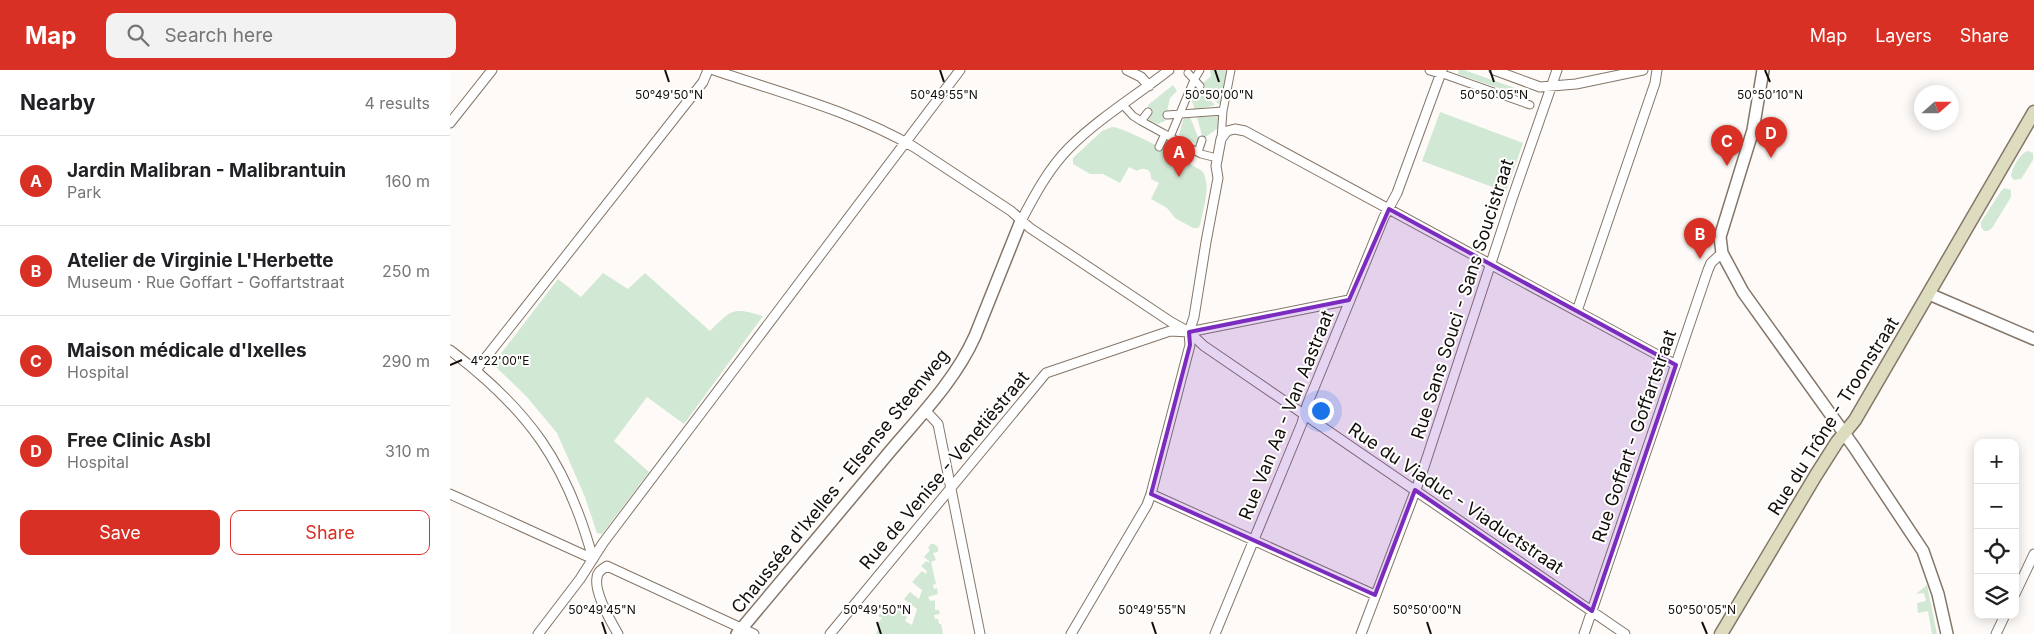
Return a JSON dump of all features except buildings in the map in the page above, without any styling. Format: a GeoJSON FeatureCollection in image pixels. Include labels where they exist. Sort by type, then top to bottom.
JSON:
{"type":"FeatureCollection","features":[{"type":"Feature","properties":{"kind":"main road","name":"Rue du Trône - Troonstraat"},"geometry":{"type":"LineString","coordinates":[[1721,634],[1816,475],[1853,424],[2034,112]]}},
{"type":"Feature","properties":{"kind":"street"},"geometry":{"type":"LineString","coordinates":[[450,124],[492,70]]}},
{"type":"Feature","properties":{"kind":"street"},"geometry":{"type":"LineString","coordinates":[[476,370],[704,82],[708,70]]}},
{"type":"Feature","properties":{"kind":"street","name":"Rue du Viaduc - Viaductstraat"},"geometry":{"type":"LineString","coordinates":[[714,70],[832,109],[906,142],[1171,322],[1189,332],[1204,346],[1625,634]]}},
{"type":"Feature","properties":{"kind":"street"},"geometry":{"type":"LineString","coordinates":[[538,634],[960,70]]}},
{"type":"Feature","properties":{"kind":"street"},"geometry":{"type":"LineString","coordinates":[[1127,70],[1138,75],[1149,86]]}},
{"type":"Feature","properties":{"kind":"street","name":"Chaussée d'Ixelles - Elsense Steenweg"},"geometry":{"type":"LineString","coordinates":[[739,632],[925,410],[969,350],[1021,221],[1030,203],[1056,163],[1068,149],[1101,120],[1124,105],[1169,70]]}},
{"type":"Feature","properties":{"kind":"street"},"geometry":{"type":"LineString","coordinates":[[1159,147],[1179,115],[1200,70]]}},
{"type":"Feature","properties":{"kind":"street"},"geometry":{"type":"LineString","coordinates":[[1071,634],[1147,505],[1151,494],[1190,345],[1189,332],[1194,317],[1218,178],[1217,158],[1231,70]]}},
{"type":"Feature","properties":{"kind":"street"},"geometry":{"type":"LineString","coordinates":[[1430,70],[1441,72],[1530,105]]}},
{"type":"Feature","properties":{"kind":"street"},"geometry":{"type":"LineString","coordinates":[[1494,70],[1540,87],[1576,84],[1643,70]]}},
{"type":"Feature","properties":{"kind":"street","name":"Rue Sans Souci - Sans Soucistraat"},"geometry":{"type":"LineString","coordinates":[[1361,634],[1416,490],[1556,70]]}},
{"type":"Feature","properties":{"kind":"street"},"geometry":{"type":"LineString","coordinates":[[1577,312],[1655,83],[1657,70]]}},
{"type":"Feature","properties":{"kind":"street"},"geometry":{"type":"LineString","coordinates":[[1763,70],[1753,130],[1720,237],[1722,252],[1743,292],[1844,434],[1923,550],[1938,594],[1948,634]]}},
{"type":"Feature","properties":{"kind":"street","name":"Rue Van Aa - Van Aastraat"},"geometry":{"type":"LineString","coordinates":[[1215,634],[1349,300],[1397,193],[1441,72]]}},
{"type":"Feature","properties":{"kind":"street"},"geometry":{"type":"LineString","coordinates":[[1188,73],[1200,86]]}},
{"type":"Feature","properties":{"kind":"street"},"geometry":{"type":"LineString","coordinates":[[1216,104],[1223,111]]}},
{"type":"Feature","properties":{"kind":"street"},"geometry":{"type":"LineString","coordinates":[[1124,105],[1133,116],[1141,121],[1198,152],[1217,158]]}},
{"type":"Feature","properties":{"kind":"street"},"geometry":{"type":"LineString","coordinates":[[1166,115],[1193,115],[1223,111]]}},
{"type":"Feature","properties":{"kind":"street"},"geometry":{"type":"LineString","coordinates":[[1141,121],[1148,112]]}},
{"type":"Feature","properties":{"kind":"street"},"geometry":{"type":"LineString","coordinates":[[1221,139],[1227,132],[1236,129],[1245,131],[1676,365]]}},
{"type":"Feature","properties":{"kind":"street"},"geometry":{"type":"LineString","coordinates":[[1198,152],[1202,140]]}},
{"type":"Feature","properties":{"kind":"street","name":"Rue Goffart - Goffartstraat"},"geometry":{"type":"LineString","coordinates":[[1584,634],[1708,270],[1711,263],[1722,252]]}},
{"type":"Feature","properties":{"kind":"street"},"geometry":{"type":"LineString","coordinates":[[1929,294],[2034,339]]}},
{"type":"Feature","properties":{"kind":"street","name":"Rue de Venise - Venetiëstraat"},"geometry":{"type":"LineString","coordinates":[[830,634],[1046,373],[1170,331],[1189,332],[1349,300]]}},
{"type":"Feature","properties":{"kind":"street"},"geometry":{"type":"LineString","coordinates":[[450,350],[476,370],[515,406],[545,444],[576,504],[593,559]]}},
{"type":"Feature","properties":{"kind":"street"},"geometry":{"type":"LineString","coordinates":[[925,410],[938,424],[980,634]]}},
{"type":"Feature","properties":{"kind":"street"},"geometry":{"type":"LineString","coordinates":[[450,494],[593,559]]}},
{"type":"Feature","properties":{"kind":"street"},"geometry":{"type":"LineString","coordinates":[[1151,494],[1375,595]]}},
{"type":"Feature","properties":{"kind":"street"},"geometry":{"type":"LineString","coordinates":[[2019,586],[2034,554]]}},
{"type":"Feature","properties":{"kind":"street"},"geometry":{"type":"LineString","coordinates":[[618,634],[601,596],[596,577],[599,571],[607,566],[739,632],[754,634]]}},
{"type":"Feature","properties":{"kind":"street"},"geometry":{"type":"LineString","coordinates":[[1996,634],[2003,619]]}},
{"type":"Feature","properties":{"kind":"highlighted area"},"geometry":{"type":"Polygon","coordinates":[[[1389,209],[1676,365],[1592,611],[1415,490],[1375,595],[1151,494],[1190,345],[1189,332],[1349,300],[1389,209]]]}},
{"type":"Feature","properties":{"kind":"green space"},"geometry":{"type":"Polygon","coordinates":[[[1210,70],[1229,70],[1223,102],[1218,104],[1202,84],[1211,76],[1210,70]]]}},
{"type":"Feature","properties":{"kind":"green space"},"geometry":{"type":"Polygon","coordinates":[[[1459,70],[1464,70],[1526,92],[1524,97],[1458,74],[1459,70]]]}},
{"type":"Feature","properties":{"kind":"green space"},"geometry":{"type":"Polygon","coordinates":[[[1173,85],[1177,91],[1170,98],[1165,121],[1158,124],[1149,120],[1148,105],[1173,85]]]}},
{"type":"Feature","properties":{"kind":"green space"},"geometry":{"type":"Polygon","coordinates":[[[1198,88],[1215,105],[1195,110],[1190,95],[1198,88]]]}},
{"type":"Feature","properties":{"kind":"green space"},"geometry":{"type":"Polygon","coordinates":[[[1440,112],[1523,143],[1506,192],[1422,161],[1440,112]]]}},
{"type":"Feature","properties":{"kind":"green space"},"geometry":{"type":"Polygon","coordinates":[[[1221,116],[1218,128],[1203,139],[1197,117],[1221,116]]]}},
{"type":"Feature","properties":{"kind":"green space"},"geometry":{"type":"Polygon","coordinates":[[[1184,117],[1190,117],[1200,142],[1196,144],[1179,135],[1184,117]]]}},
{"type":"Feature","properties":{"kind":"green space"},"geometry":{"type":"Polygon","coordinates":[[[1112,127],[1130,133],[1171,153],[1202,171],[1205,176],[1207,190],[1198,228],[1193,228],[1175,218],[1167,208],[1151,199],[1159,183],[1151,179],[1149,171],[1142,169],[1137,171],[1129,167],[1120,183],[1103,174],[1090,174],[1073,164],[1073,158],[1102,131],[1112,127]]]}},
{"type":"Feature","properties":{"kind":"green space"},"geometry":{"type":"Polygon","coordinates":[[[2028,151],[2033,153],[2033,160],[2021,179],[2014,180],[2011,176],[2015,165],[2019,158],[2028,151]]]}},
{"type":"Feature","properties":{"kind":"green space"},"geometry":{"type":"Polygon","coordinates":[[[2004,188],[2011,190],[2011,197],[1992,228],[1984,231],[1981,227],[1981,222],[2004,188]]]}},
{"type":"Feature","properties":{"kind":"green space"},"geometry":{"type":"Polygon","coordinates":[[[603,273],[628,289],[645,273],[710,331],[723,318],[733,312],[745,311],[763,316],[684,424],[647,397],[614,441],[649,472],[602,534],[597,533],[585,497],[557,433],[527,397],[493,364],[558,279],[581,297],[603,273]]]}},
{"type":"Feature","properties":{"kind":"green space"},"geometry":{"type":"Polygon","coordinates":[[[931,544],[938,547],[938,552],[933,553],[936,560],[931,562],[936,584],[933,585],[934,589],[937,588],[938,594],[928,597],[930,601],[935,600],[935,610],[939,610],[940,614],[934,615],[935,619],[938,619],[939,624],[941,624],[943,634],[876,634],[879,628],[876,625],[882,618],[878,616],[884,609],[891,612],[896,608],[907,617],[905,621],[912,625],[917,609],[904,599],[910,592],[919,599],[922,590],[912,582],[922,571],[926,574],[927,571],[921,566],[926,561],[929,563],[924,557],[930,550],[928,548],[931,544]]]}},
{"type":"Feature","properties":{"kind":"green space"},"geometry":{"type":"Polygon","coordinates":[[[1927,585],[1937,634],[1932,634],[1928,611],[1918,613],[1917,603],[1926,601],[1924,593],[1916,594],[1927,585]]]}},
{"type":"Feature","properties":{"kind":"place","name":"Free Clinic Asbl"},"geometry":{"type":"Point","coordinates":[1771,158]}},
{"type":"Feature","properties":{"kind":"place","name":"Maison médicale d'Ixelles"},"geometry":{"type":"Point","coordinates":[1727,166]}},
{"type":"Feature","properties":{"kind":"place","name":"Jardin Malibran - Malibrantuin"},"geometry":{"type":"Point","coordinates":[1179,177]}},
{"type":"Feature","properties":{"kind":"place","name":"Atelier de Virginie L'Herbette"},"geometry":{"type":"Point","coordinates":[1700,259]}}]}
